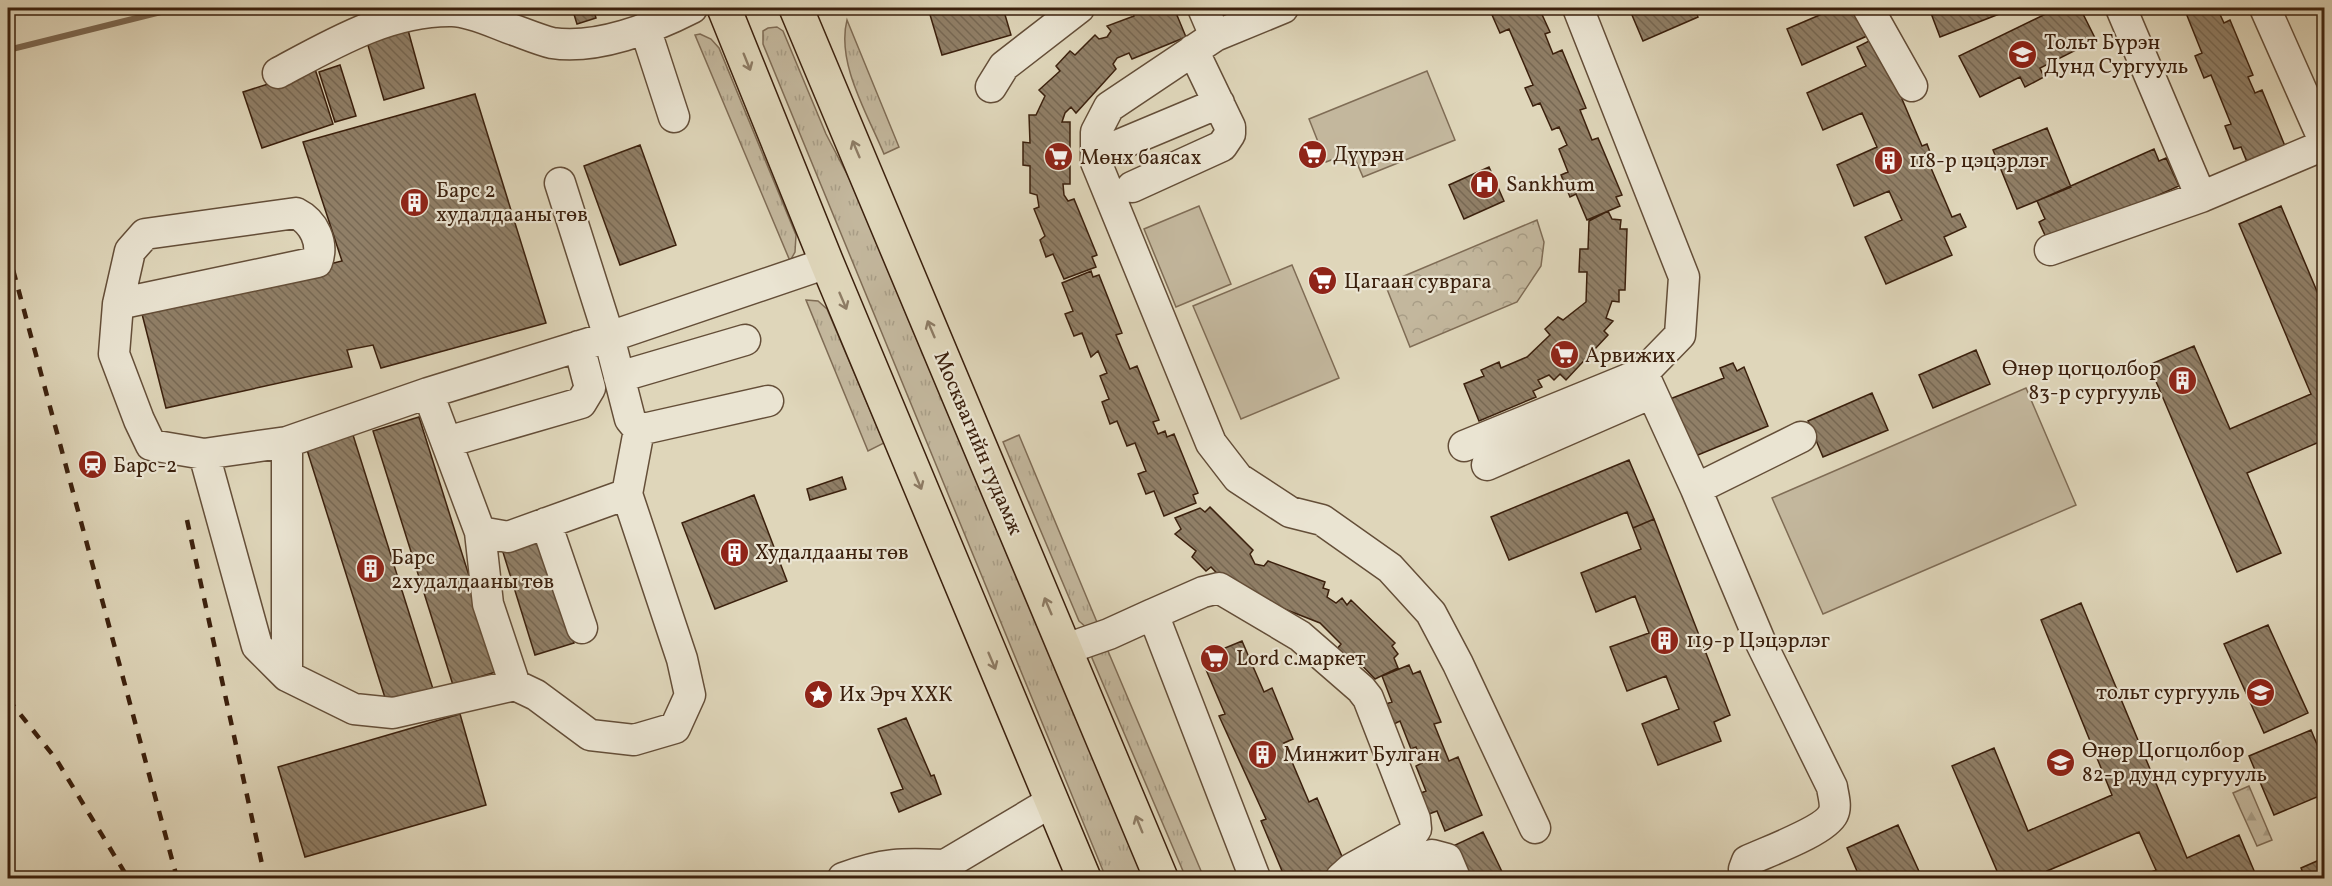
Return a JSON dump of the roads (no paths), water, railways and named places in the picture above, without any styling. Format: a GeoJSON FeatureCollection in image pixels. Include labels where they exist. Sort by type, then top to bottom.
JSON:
{"type":"FeatureCollection","features":[{"type":"Feature","properties":{"kind":"highway"},"geometry":{"type":"LineString","coordinates":[[724,8],[827,263],[1084,879]]}},
{"type":"Feature","properties":{"kind":"highway","name":"Москвагийн гудамж"},"geometry":{"type":"LineString","coordinates":[[796,8],[1161,879]]}},
{"type":"Feature","properties":{"kind":"street"},"geometry":{"type":"LineString","coordinates":[[278,73],[334,43],[383,22],[427,12],[455,11],[553,43],[607,41],[692,8]]}},
{"type":"Feature","properties":{"kind":"street"},"geometry":{"type":"LineString","coordinates":[[991,87],[1004,66],[1079,8]]}},
{"type":"Feature","properties":{"kind":"street"},"geometry":{"type":"LineString","coordinates":[[1132,187],[1222,146],[1230,134],[1230,127],[1219,103],[1204,43],[1203,8]]}},
{"type":"Feature","properties":{"kind":"street"},"geometry":{"type":"LineString","coordinates":[[1283,8],[1204,43],[1109,106],[1096,132],[1096,162],[1211,442],[1238,478],[1290,512],[1322,520],[1390,568],[1431,613],[1458,664],[1535,828]]}},
{"type":"Feature","properties":{"kind":"street"},"geometry":{"type":"LineString","coordinates":[[1487,465],[1647,383],[1680,335],[1684,277],[1578,8]]}},
{"type":"Feature","properties":{"kind":"street"},"geometry":{"type":"LineString","coordinates":[[1868,8],[1912,86]]}},
{"type":"Feature","properties":{"kind":"street"},"geometry":{"type":"LineString","coordinates":[[2121,8],[2201,197]]}},
{"type":"Feature","properties":{"kind":"street"},"geometry":{"type":"LineString","coordinates":[[2050,250],[2201,197],[2325,143],[2265,8]]}},
{"type":"Feature","properties":{"kind":"street"},"geometry":{"type":"LineString","coordinates":[[645,28],[674,117]]}},
{"type":"Feature","properties":{"kind":"street"},"geometry":{"type":"LineString","coordinates":[[1114,147],[1219,103]]}},
{"type":"Feature","properties":{"kind":"street"},"geometry":{"type":"LineString","coordinates":[[204,454],[256,646],[287,676],[354,709],[393,713],[516,685],[536,695],[590,735],[633,740],[675,728],[690,695],[682,659],[627,494],[639,430],[630,419],[609,337],[560,183]]}},
{"type":"Feature","properties":{"kind":"street"},"geometry":{"type":"LineString","coordinates":[[118,304],[317,262],[321,252],[315,230],[307,218],[296,213],[145,234],[130,251],[118,304],[114,354],[151,445],[204,454],[287,442],[428,393],[609,337],[827,263]]}},
{"type":"Feature","properties":{"kind":"street"},"geometry":{"type":"LineString","coordinates":[[619,377],[745,340]]}},
{"type":"Feature","properties":{"kind":"street"},"geometry":{"type":"LineString","coordinates":[[447,442],[580,403],[590,387],[579,346]]}},
{"type":"Feature","properties":{"kind":"street"},"geometry":{"type":"LineString","coordinates":[[1464,446],[1647,383]]}},
{"type":"Feature","properties":{"kind":"street"},"geometry":{"type":"LineString","coordinates":[[1647,383],[1696,489],[1760,641],[1832,787],[1835,806],[1833,815],[1823,825],[1748,861],[1744,869],[1746,879]]}},
{"type":"Feature","properties":{"kind":"street"},"geometry":{"type":"LineString","coordinates":[[428,393],[480,532],[488,604],[516,685]]}},
{"type":"Feature","properties":{"kind":"street"},"geometry":{"type":"LineString","coordinates":[[639,430],[768,401]]}},
{"type":"Feature","properties":{"kind":"street"},"geometry":{"type":"LineString","coordinates":[[1696,489],[1801,437]]}},
{"type":"Feature","properties":{"kind":"street"},"geometry":{"type":"LineString","coordinates":[[287,442],[287,676]]}},
{"type":"Feature","properties":{"kind":"street"},"geometry":{"type":"LineString","coordinates":[[480,532],[508,537],[627,494]]}},
{"type":"Feature","properties":{"kind":"street"},"geometry":{"type":"LineString","coordinates":[[546,523],[582,628]]}},
{"type":"Feature","properties":{"kind":"street"},"geometry":{"type":"LineString","coordinates":[[1066,649],[1109,634],[1203,592],[1219,588],[1300,636],[1368,698],[1415,819],[1416,829],[1411,836],[1351,869],[1341,879]]}},
{"type":"Feature","properties":{"kind":"street"},"geometry":{"type":"LineString","coordinates":[[1153,614],[1255,879]]}},
{"type":"Feature","properties":{"kind":"street"},"geometry":{"type":"LineString","coordinates":[[843,879],[875,866],[904,863],[947,872],[1051,802]]}},
{"type":"Feature","properties":{"kind":"street"},"geometry":{"type":"LineString","coordinates":[[1376,879],[1432,855],[1447,859],[1455,879]]}},
{"type":"Feature","properties":{"kind":"waterway"},"geometry":{"type":"LineString","coordinates":[[8,50],[177,8]]}},
{"type":"Feature","properties":{"kind":"railway"},"geometry":{"type":"LineString","coordinates":[[8,251],[177,878]]}},
{"type":"Feature","properties":{"kind":"railway"},"geometry":{"type":"LineString","coordinates":[[187,520],[265,878]]}},
{"type":"Feature","properties":{"kind":"railway"},"geometry":{"type":"LineString","coordinates":[[8,699],[56,759],[128,878]]}},
{"type":"Feature","properties":{"kind":"place","name":"Тольт Бүрэн Дунд Сургууль"},"geometry":{"type":"Point","coordinates":[2023,54]}},
{"type":"Feature","properties":{"kind":"place","name":"Дүүрэн"},"geometry":{"type":"Point","coordinates":[1312,154]}},
{"type":"Feature","properties":{"kind":"place","name":"Мөнх баясах"},"geometry":{"type":"Point","coordinates":[1059,157]}},
{"type":"Feature","properties":{"kind":"place","name":"118-р цэцэрлэг"},"geometry":{"type":"Point","coordinates":[1888,160]}},
{"type":"Feature","properties":{"kind":"place","name":"Sankhum"},"geometry":{"type":"Point","coordinates":[1485,184]}},
{"type":"Feature","properties":{"kind":"place","name":"Барс 2 худалдааны төв"},"geometry":{"type":"Point","coordinates":[415,202]}},
{"type":"Feature","properties":{"kind":"place","name":"Цагаан суврага"},"geometry":{"type":"Point","coordinates":[1323,281]}},
{"type":"Feature","properties":{"kind":"place","name":"Арвижих"},"geometry":{"type":"Point","coordinates":[1564,355]}},
{"type":"Feature","properties":{"kind":"place","name":"Өнөр цогцолбор 83-р сургууль"},"geometry":{"type":"Point","coordinates":[2182,380]}},
{"type":"Feature","properties":{"kind":"place","name":"Барс-2"},"geometry":{"type":"Point","coordinates":[92,465]}},
{"type":"Feature","properties":{"kind":"place","name":"Худалдааны төв"},"geometry":{"type":"Point","coordinates":[734,552]}},
{"type":"Feature","properties":{"kind":"place","name":"Барс 2худалдааны төв"},"geometry":{"type":"Point","coordinates":[370,569]}},
{"type":"Feature","properties":{"kind":"place","name":"119-р Цэцэрлэг"},"geometry":{"type":"Point","coordinates":[1665,640]}},
{"type":"Feature","properties":{"kind":"place","name":"Lord с.маркет"},"geometry":{"type":"Point","coordinates":[1215,658]}},
{"type":"Feature","properties":{"kind":"place","name":"тольт сургууль"},"geometry":{"type":"Point","coordinates":[2261,692]}},
{"type":"Feature","properties":{"kind":"place","name":"Их Эрч ХХК"},"geometry":{"type":"Point","coordinates":[818,694]}},
{"type":"Feature","properties":{"kind":"place","name":"Минжит Булган"},"geometry":{"type":"Point","coordinates":[1262,754]}},
{"type":"Feature","properties":{"kind":"place","name":"Өнөр Цогцолбор 82-р дунд сургууль"},"geometry":{"type":"Point","coordinates":[2061,762]}}]}
